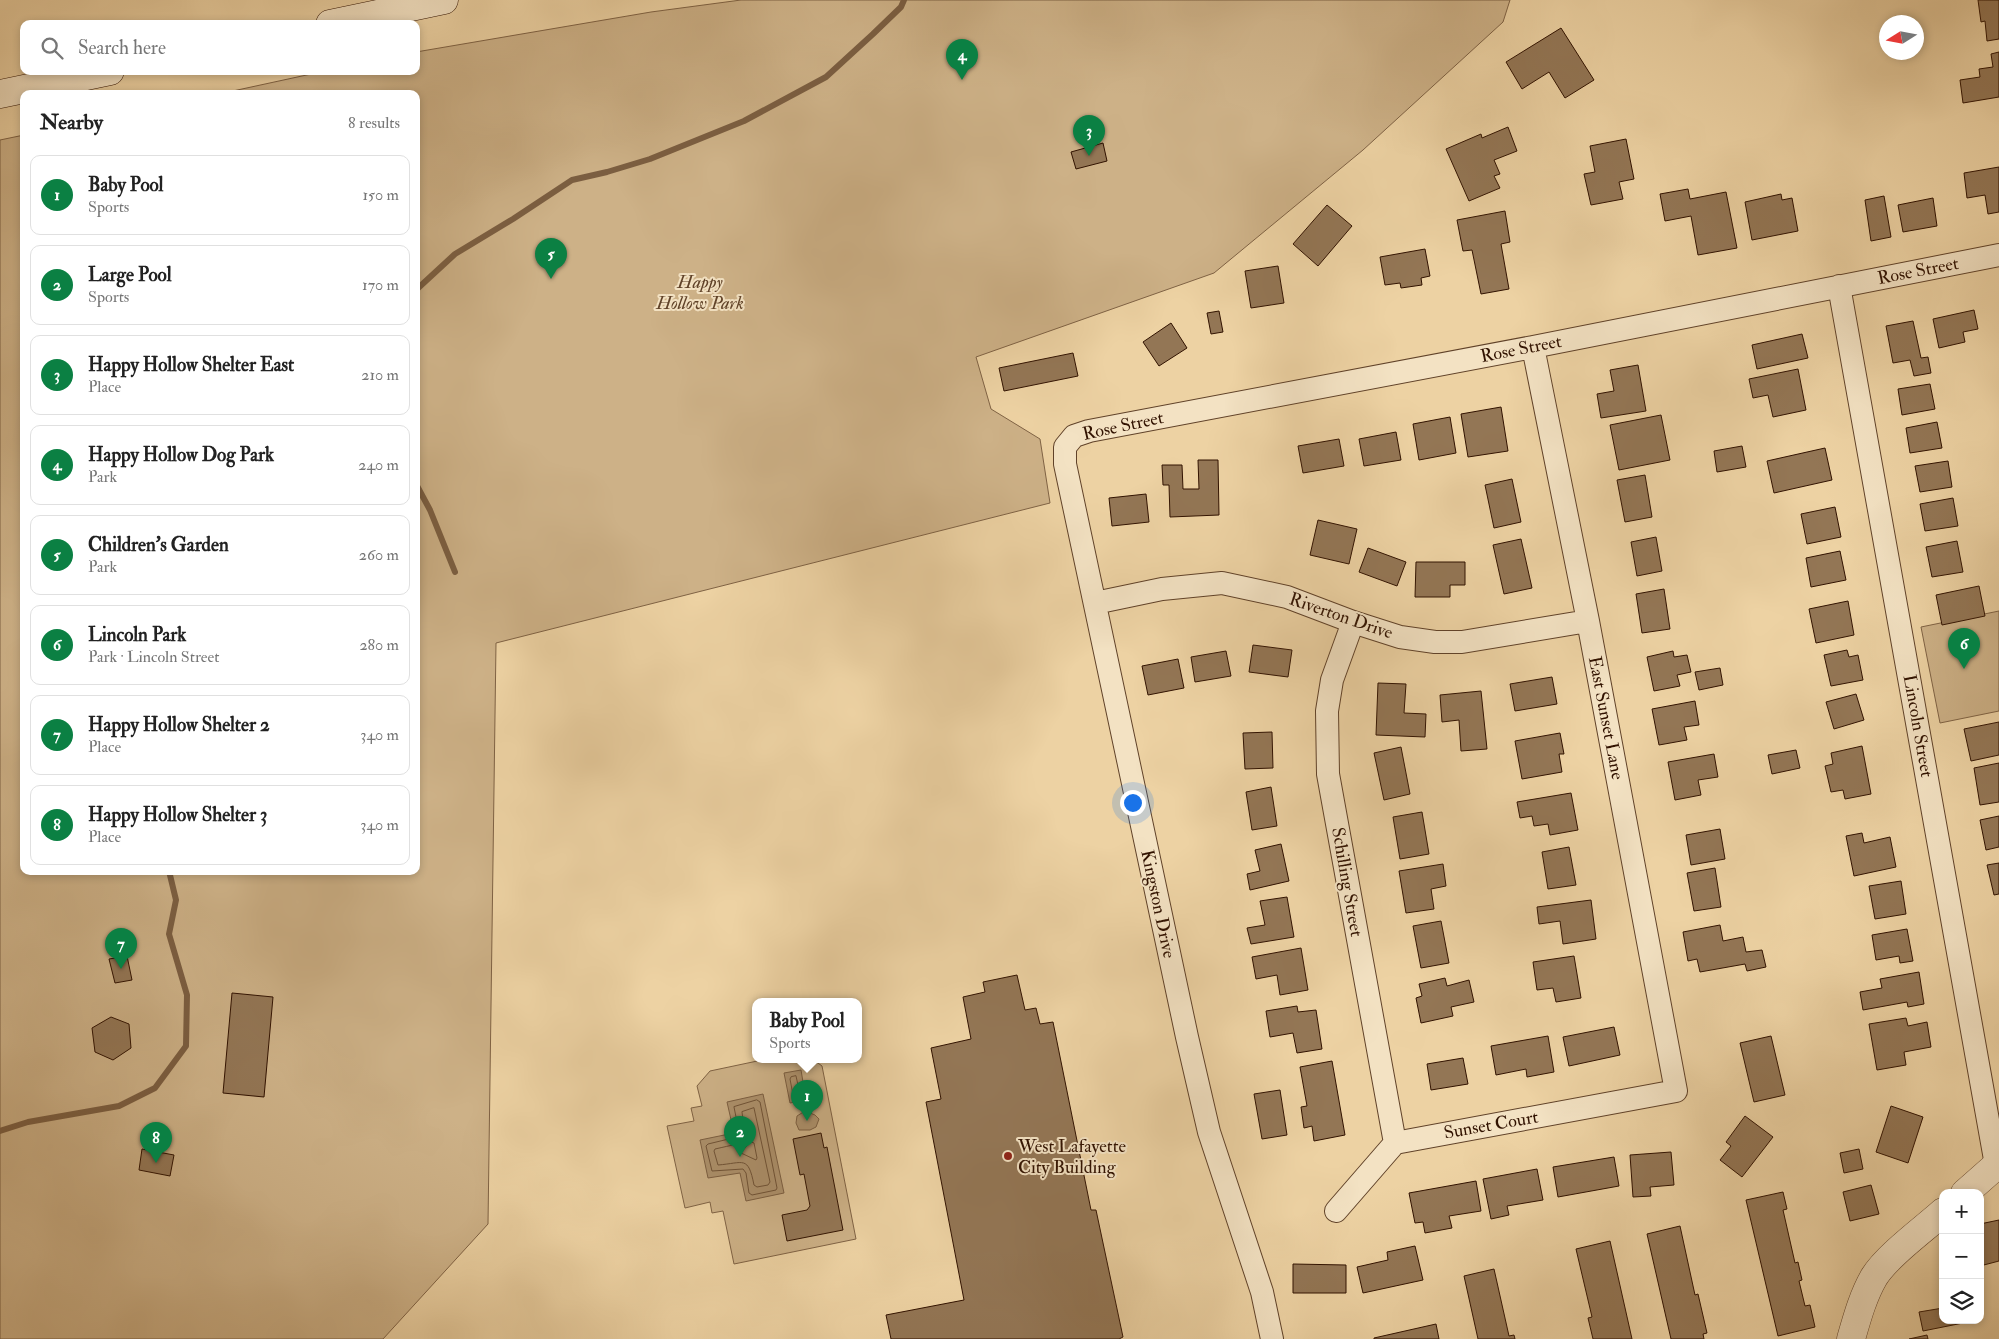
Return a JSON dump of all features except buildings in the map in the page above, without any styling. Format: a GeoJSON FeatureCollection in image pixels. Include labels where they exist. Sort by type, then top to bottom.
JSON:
{"type":"FeatureCollection","features":[{"type":"Feature","properties":{"kind":"main road"},"geometry":{"type":"LineString","coordinates":[[349,20],[444,0]]}},
{"type":"Feature","properties":{"kind":"main road"},"geometry":{"type":"LineString","coordinates":[[0,94],[91,75]]}},
{"type":"Feature","properties":{"kind":"main road"},"geometry":{"type":"LineString","coordinates":[[1969,1189],[1997,1164]]}},
{"type":"Feature","properties":{"kind":"main road"},"geometry":{"type":"LineString","coordinates":[[1851,1339],[1867,1291],[1875,1275],[1886,1262],[1939,1216]]}},
{"type":"Feature","properties":{"kind":"street","name":"Rose Street"},"geometry":{"type":"LineString","coordinates":[[1066,464],[1064,446],[1074,436],[1089,431],[1533,347],[1999,255]]}},
{"type":"Feature","properties":{"kind":"street","name":"Lincoln Street"},"geometry":{"type":"LineString","coordinates":[[1840,286],[1997,1164]]}},
{"type":"Feature","properties":{"kind":"street","name":"East Sunset Lane"},"geometry":{"type":"LineString","coordinates":[[1533,347],[1588,621],[1676,1091]]}},
{"type":"Feature","properties":{"kind":"street","name":"Kingston Drive"},"geometry":{"type":"LineString","coordinates":[[1066,464],[1191,1056],[1209,1132],[1262,1292],[1272,1339]]}},
{"type":"Feature","properties":{"kind":"street","name":"Riverton Drive"},"geometry":{"type":"LineString","coordinates":[[1095,603],[1162,589],[1222,583],[1286,597],[1400,637],[1435,642],[1462,642],[1588,621]]}},
{"type":"Feature","properties":{"kind":"street","name":"Schilling Street"},"geometry":{"type":"LineString","coordinates":[[1353,622],[1332,680],[1327,711],[1328,774],[1395,1142]]}},
{"type":"Feature","properties":{"kind":"street","name":"Sunset Court"},"geometry":{"type":"LineString","coordinates":[[1395,1142],[1676,1091]]}},
{"type":"Feature","properties":{"kind":"street"},"geometry":{"type":"LineString","coordinates":[[1336,1211],[1395,1142]]}},
{"type":"Feature","properties":{"kind":"green space","name":"Happy Hollow Park"},"geometry":{"type":"Polygon","coordinates":[[[741,0],[1510,0],[1503,22],[1363,150],[1214,273],[976,357],[991,409],[1040,439],[1050,503],[496,643],[488,1224],[383,1339],[0,1339],[0,140],[20,136],[20,875],[420,875],[420,90],[237,90],[307,75],[420,75],[420,51],[651,12],[741,0]]]}},
{"type":"Feature","properties":{"kind":"green space"},"geometry":{"type":"Polygon","coordinates":[[[1999,611],[1999,711],[1940,723],[1921,627],[1999,611]]]}},
{"type":"Feature","properties":{"kind":"green space"},"geometry":{"type":"Polygon","coordinates":[[[752,1062],[818,1063],[822,1066],[856,1239],[734,1264],[723,1211],[712,1213],[710,1202],[685,1208],[667,1126],[694,1121],[691,1108],[702,1106],[697,1086],[710,1071],[752,1062]]]}},
{"type":"Feature","properties":{"kind":"water"},"geometry":{"type":"Polygon","coordinates":[[[801,1070],[806,1100],[790,1103],[784,1073],[801,1070]]]}},
{"type":"Feature","properties":{"kind":"water"},"geometry":{"type":"Polygon","coordinates":[[[763,1094],[784,1193],[746,1201],[740,1173],[708,1178],[700,1140],[734,1133],[727,1102],[763,1094]]]}},
{"type":"Feature","properties":{"kind":"water"},"geometry":{"type":"Polygon","coordinates":[[[805,1111],[819,1119],[816,1127],[810,1130],[799,1130],[796,1123],[797,1116],[805,1111]]]}},
{"type":"Feature","properties":{"kind":"waterway"},"geometry":{"type":"LineString","coordinates":[[420,286],[455,254],[572,180],[650,159],[744,121],[826,77],[901,7],[904,0]]}},
{"type":"Feature","properties":{"kind":"waterway"},"geometry":{"type":"LineString","coordinates":[[420,491],[430,510],[455,572]]}},
{"type":"Feature","properties":{"kind":"waterway"},"geometry":{"type":"LineString","coordinates":[[0,1131],[28,1122],[119,1106],[155,1088],[186,1046],[187,995],[169,934],[176,900],[170,875]]}},
{"type":"Feature","properties":{"kind":"place","name":"Happy Hollow Dog Park"},"geometry":{"type":"Point","coordinates":[962,80]}},
{"type":"Feature","properties":{"kind":"place","name":"Happy Hollow Shelter East"},"geometry":{"type":"Point","coordinates":[1089,156]}},
{"type":"Feature","properties":{"kind":"place","name":"Children's Garden"},"geometry":{"type":"Point","coordinates":[551,279]}},
{"type":"Feature","properties":{"kind":"place","name":"Lincoln Park"},"geometry":{"type":"Point","coordinates":[1964,669]}},
{"type":"Feature","properties":{"kind":"place","name":"Happy Hollow Shelter 2"},"geometry":{"type":"Point","coordinates":[121,969]}},
{"type":"Feature","properties":{"kind":"place","name":"Baby Pool"},"geometry":{"type":"Point","coordinates":[807,1121]}},
{"type":"Feature","properties":{"kind":"place","name":"West Lafayette City Building"},"geometry":{"type":"Point","coordinates":[1008,1156]}},
{"type":"Feature","properties":{"kind":"place","name":"Large Pool"},"geometry":{"type":"Point","coordinates":[740,1157]}},
{"type":"Feature","properties":{"kind":"place","name":"Happy Hollow Shelter 3"},"geometry":{"type":"Point","coordinates":[156,1163]}}]}
